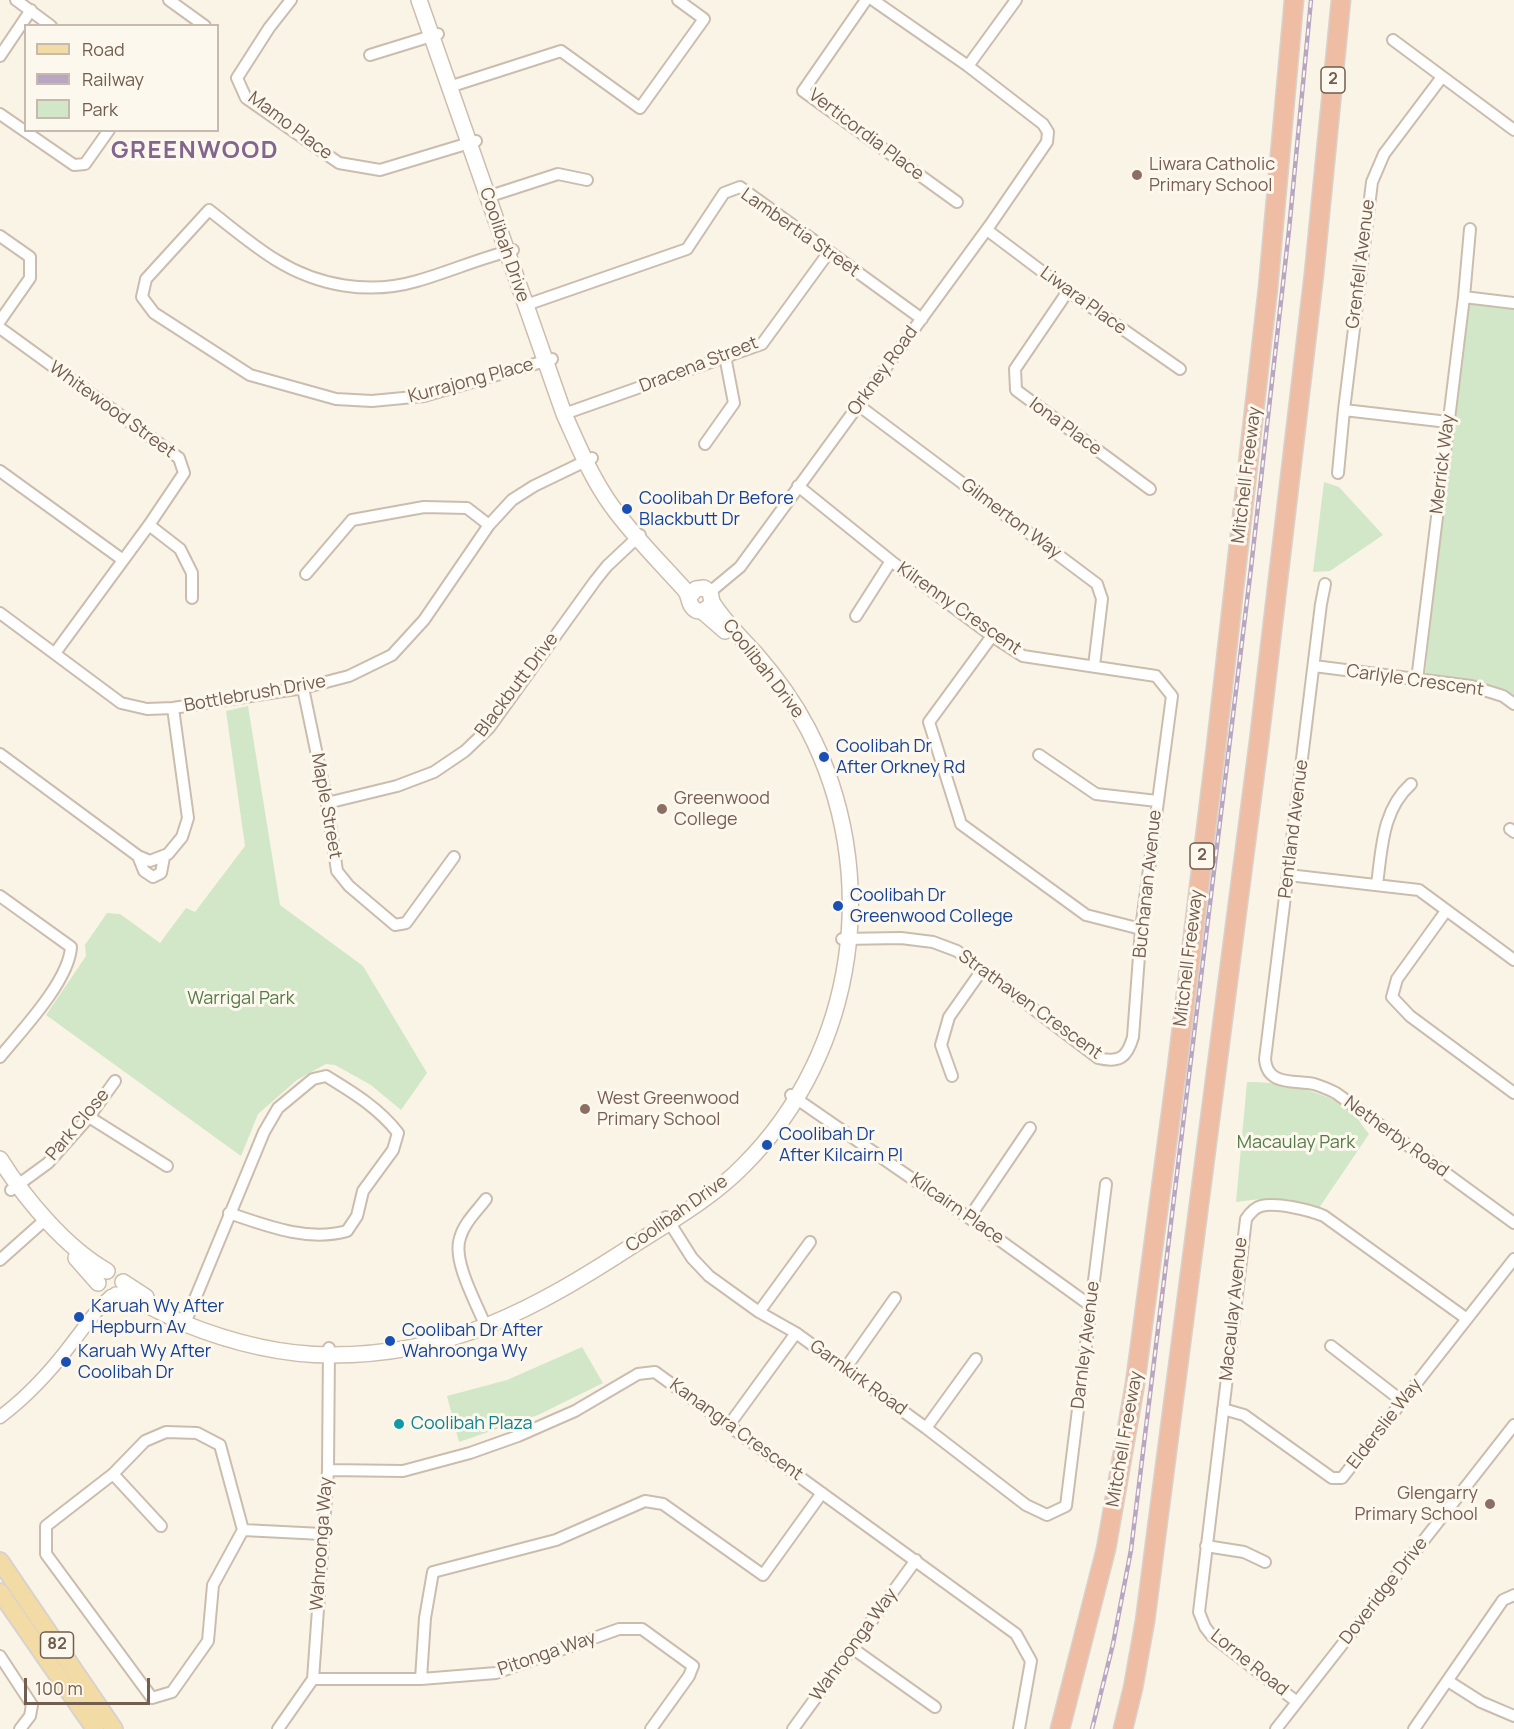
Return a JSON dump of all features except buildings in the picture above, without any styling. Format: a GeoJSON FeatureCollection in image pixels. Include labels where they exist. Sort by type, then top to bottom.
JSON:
{"type":"FeatureCollection","features":[{"type":"Feature","properties":{"kind":"highway","name":"Mitchell Freeway"},"geometry":{"type":"LineString","coordinates":[[1060,1729],[1106,1549],[1138,1361],[1177,1068],[1256,394],[1282,150],[1293,4]]}},
{"type":"Feature","properties":{"kind":"highway","name":"2"},"geometry":{"type":"LineString","coordinates":[[1123,1729],[1145,1621],[1260,730],[1314,274],[1341,5]]}},
{"type":"Feature","properties":{"kind":"highway"},"geometry":{"type":"LineString","coordinates":[[1053,1729],[1068,1692]]}},
{"type":"Feature","properties":{"kind":"main road","name":"Coolibah Drive"},"geometry":{"type":"LineString","coordinates":[[109,1286],[132,1299],[186,1320],[250,1338],[329,1352],[415,1341],[484,1323],[668,1220],[732,1167],[794,1097],[823,1027],[846,939],[839,856],[830,807],[811,753],[799,727],[773,687],[703,598],[611,504],[568,413],[435,35],[419,0]]}},
{"type":"Feature","properties":{"kind":"main road","name":"Coolibah Drive"},"geometry":{"type":"LineString","coordinates":[[427,0],[435,35]]}},
{"type":"Feature","properties":{"kind":"main road"},"geometry":{"type":"LineString","coordinates":[[0,1159],[15,1187]]}},
{"type":"Feature","properties":{"kind":"main road"},"geometry":{"type":"LineString","coordinates":[[0,1172],[82,1263],[109,1286]]}},
{"type":"Feature","properties":{"kind":"main road","name":"82"},"geometry":{"type":"LineString","coordinates":[[0,1561],[114,1729]]}},
{"type":"Feature","properties":{"kind":"main road","name":"82"},"geometry":{"type":"LineString","coordinates":[[0,1592],[95,1729]]}},
{"type":"Feature","properties":{"kind":"street"},"geometry":{"type":"LineString","coordinates":[[16,0],[48,24]]}},
{"type":"Feature","properties":{"kind":"street"},"geometry":{"type":"LineString","coordinates":[[169,0],[202,24]]}},
{"type":"Feature","properties":{"kind":"street","name":"Mamo Place"},"geometry":{"type":"LineString","coordinates":[[291,0],[269,28],[237,78],[246,98],[339,164],[380,170],[472,142]]}},
{"type":"Feature","properties":{"kind":"street"},"geometry":{"type":"LineString","coordinates":[[453,86],[561,51],[640,108],[704,19],[678,0]]}},
{"type":"Feature","properties":{"kind":"street","name":"Verticordia Place"},"geometry":{"type":"LineString","coordinates":[[866,0],[803,91],[957,202]]}},
{"type":"Feature","properties":{"kind":"street"},"geometry":{"type":"LineString","coordinates":[[873,0],[968,66],[1016,0]]}},
{"type":"Feature","properties":{"kind":"street"},"geometry":{"type":"LineString","coordinates":[[0,56],[31,10]]}},
{"type":"Feature","properties":{"kind":"street"},"geometry":{"type":"LineString","coordinates":[[370,55],[435,35]]}},
{"type":"Feature","properties":{"kind":"street"},"geometry":{"type":"LineString","coordinates":[[1393,39],[1514,130]]}},
{"type":"Feature","properties":{"kind":"street","name":"Orkney Road"},"geometry":{"type":"LineString","coordinates":[[703,598],[740,567],[987,230],[1047,142],[1048,132],[1043,124],[968,66]]}},
{"type":"Feature","properties":{"kind":"street","name":"Grenfell Avenue"},"geometry":{"type":"LineString","coordinates":[[1338,473],[1372,182],[1384,153],[1442,77]]}},
{"type":"Feature","properties":{"kind":"street"},"geometry":{"type":"LineString","coordinates":[[0,114],[24,131]]}},
{"type":"Feature","properties":{"kind":"street"},"geometry":{"type":"LineString","coordinates":[[26,132],[74,165],[85,164],[108,132]]}},
{"type":"Feature","properties":{"kind":"street"},"geometry":{"type":"LineString","coordinates":[[491,196],[558,174],[587,180]]}},
{"type":"Feature","properties":{"kind":"street","name":"Lambertia Street"},"geometry":{"type":"LineString","coordinates":[[529,304],[687,249],[724,193],[740,187],[922,319]]}},
{"type":"Feature","properties":{"kind":"street","name":"Kurrajong Place"},"geometry":{"type":"LineString","coordinates":[[510,250],[416,282],[357,289],[321,280],[276,261],[209,210],[146,279],[142,297],[154,313],[249,375],[336,399],[372,401],[424,396],[549,360]]}},
{"type":"Feature","properties":{"kind":"street","name":"Merrick Way"},"geometry":{"type":"LineString","coordinates":[[1417,680],[1464,297],[1470,229]]}},
{"type":"Feature","properties":{"kind":"street","name":"Liwara Place"},"geometry":{"type":"LineString","coordinates":[[987,230],[1068,291],[1180,369]]}},
{"type":"Feature","properties":{"kind":"street"},"geometry":{"type":"LineString","coordinates":[[0,236],[30,257],[30,278],[0,321]]}},
{"type":"Feature","properties":{"kind":"street","name":"Dracena Street"},"geometry":{"type":"LineString","coordinates":[[568,413],[762,344],[829,252]]}},
{"type":"Feature","properties":{"kind":"street","name":"Iona Place"},"geometry":{"type":"LineString","coordinates":[[1068,291],[1015,369],[1016,390],[1150,489]]}},
{"type":"Feature","properties":{"kind":"street"},"geometry":{"type":"LineString","coordinates":[[1464,297],[1514,303]]}},
{"type":"Feature","properties":{"kind":"street","name":"Whitewood Street"},"geometry":{"type":"LineString","coordinates":[[0,328],[179,458],[184,473],[149,525],[55,653]]}},
{"type":"Feature","properties":{"kind":"street"},"geometry":{"type":"LineString","coordinates":[[705,444],[734,403],[725,356]]}},
{"type":"Feature","properties":{"kind":"street","name":"Gilmerton Way"},"geometry":{"type":"LineString","coordinates":[[858,405],[1097,584],[1102,599],[1094,666]]}},
{"type":"Feature","properties":{"kind":"street"},"geometry":{"type":"LineString","coordinates":[[1344,410],[1448,422]]}},
{"type":"Feature","properties":{"kind":"street","name":"Bottlebrush Drive"},"geometry":{"type":"LineString","coordinates":[[0,613],[121,702],[147,709],[173,708],[303,688],[349,676],[392,654],[424,620],[489,525],[520,493],[588,459]]}},
{"type":"Feature","properties":{"kind":"street"},"geometry":{"type":"LineString","coordinates":[[0,471],[123,560]]}},
{"type":"Feature","properties":{"kind":"street","name":"Kilrenny Crescent"},"geometry":{"type":"LineString","coordinates":[[798,486],[891,561],[992,636],[1023,656],[1156,676],[1172,696]]}},
{"type":"Feature","properties":{"kind":"street"},"geometry":{"type":"LineString","coordinates":[[306,574],[352,520],[424,507],[467,508],[489,525]]}},
{"type":"Feature","properties":{"kind":"street"},"geometry":{"type":"LineString","coordinates":[[149,525],[180,549],[192,573],[192,598]]}},
{"type":"Feature","properties":{"kind":"street","name":"Blackbutt Drive"},"geometry":{"type":"LineString","coordinates":[[327,803],[397,786],[434,772],[465,751],[489,728],[607,566],[640,536]]}},
{"type":"Feature","properties":{"kind":"street"},"geometry":{"type":"LineString","coordinates":[[856,616],[891,561]]}},
{"type":"Feature","properties":{"kind":"street","name":"Pentland Avenue"},"geometry":{"type":"LineString","coordinates":[[1269,1073],[1265,1059],[1325,584]]}},
{"type":"Feature","properties":{"kind":"street"},"geometry":{"type":"LineString","coordinates":[[992,636],[929,722],[961,824],[1086,915],[1141,928]]}},
{"type":"Feature","properties":{"kind":"street","name":"Carlyle Crescent"},"geometry":{"type":"LineString","coordinates":[[1314,666],[1471,686],[1503,696],[1514,704]]}},
{"type":"Feature","properties":{"kind":"street","name":"Maple Street"},"geometry":{"type":"LineString","coordinates":[[303,688],[327,803],[337,871],[349,886],[395,925],[406,923],[454,857]]}},
{"type":"Feature","properties":{"kind":"street","name":"Buchanan Avenue"},"geometry":{"type":"LineString","coordinates":[[1111,1061],[1121,1058],[1129,1050],[1133,1037],[1141,928],[1172,696]]}},
{"type":"Feature","properties":{"kind":"street"},"geometry":{"type":"LineString","coordinates":[[0,754],[138,856],[150,861],[168,854],[182,837],[188,818],[173,708]]}},
{"type":"Feature","properties":{"kind":"street"},"geometry":{"type":"LineString","coordinates":[[1039,755],[1096,794],[1157,801]]}},
{"type":"Feature","properties":{"kind":"street"},"geometry":{"type":"LineString","coordinates":[[1377,884],[1388,816],[1398,798],[1411,784]]}},
{"type":"Feature","properties":{"kind":"street"},"geometry":{"type":"LineString","coordinates":[[138,856],[144,872],[153,877],[161,873],[164,857]]}},
{"type":"Feature","properties":{"kind":"street"},"geometry":{"type":"LineString","coordinates":[[1288,875],[1419,890],[1514,960]]}},
{"type":"Feature","properties":{"kind":"street"},"geometry":{"type":"LineString","coordinates":[[0,896],[71,947],[70,959],[49,997],[0,1057]]}},
{"type":"Feature","properties":{"kind":"street"},"geometry":{"type":"LineString","coordinates":[[1446,911],[1397,979],[1392,997],[1410,1016],[1514,1093]]}},
{"type":"Feature","properties":{"kind":"street","name":"Strathaven Crescent"},"geometry":{"type":"LineString","coordinates":[[846,939],[901,938],[933,942],[957,951],[1098,1058],[1111,1061]]}},
{"type":"Feature","properties":{"kind":"street"},"geometry":{"type":"LineString","coordinates":[[952,1076],[941,1045],[948,1017],[982,970]]}},
{"type":"Feature","properties":{"kind":"street","name":"Netherby Road"},"geometry":{"type":"LineString","coordinates":[[1269,1073],[1278,1080],[1314,1084],[1336,1093],[1514,1223]]}},
{"type":"Feature","properties":{"kind":"street"},"geometry":{"type":"LineString","coordinates":[[186,1320],[229,1213],[264,1132],[278,1108],[313,1079],[326,1076],[358,1096],[388,1120],[398,1132],[393,1149],[363,1191],[357,1216],[347,1231],[332,1235],[278,1230],[229,1213]]}},
{"type":"Feature","properties":{"kind":"street","name":"Park Close"},"geometry":{"type":"LineString","coordinates":[[15,1187],[48,1163],[88,1117],[115,1081]]}},
{"type":"Feature","properties":{"kind":"street","name":"Kilcairn Place"},"geometry":{"type":"LineString","coordinates":[[794,1097],[1091,1306]]}},
{"type":"Feature","properties":{"kind":"street"},"geometry":{"type":"LineString","coordinates":[[88,1117],[167,1166]]}},
{"type":"Feature","properties":{"kind":"street"},"geometry":{"type":"LineString","coordinates":[[969,1218],[1030,1128]]}},
{"type":"Feature","properties":{"kind":"street","name":"Darnley Avenue"},"geometry":{"type":"LineString","coordinates":[[1066,1506],[1106,1184]]}},
{"type":"Feature","properties":{"kind":"street"},"geometry":{"type":"LineString","coordinates":[[484,1323],[459,1261],[458,1246],[463,1230],[486,1199]]}},
{"type":"Feature","properties":{"kind":"street","name":"Macaulay Avenue"},"geometry":{"type":"LineString","coordinates":[[1202,1623],[1199,1606],[1244,1224],[1249,1214],[1268,1205],[1310,1211],[1324,1216],[1467,1319]]}},
{"type":"Feature","properties":{"kind":"street","name":"Garnkirk Road"},"geometry":{"type":"LineString","coordinates":[[668,1220],[700,1268],[759,1312],[796,1333],[1026,1505],[1047,1515],[1066,1506]]}},
{"type":"Feature","properties":{"kind":"street"},"geometry":{"type":"LineString","coordinates":[[0,1260],[44,1222]]}},
{"type":"Feature","properties":{"kind":"street"},"geometry":{"type":"LineString","coordinates":[[759,1312],[810,1242]]}},
{"type":"Feature","properties":{"kind":"street","name":"Elderslie Way"},"geometry":{"type":"LineString","coordinates":[[1223,1409],[1244,1415],[1329,1476],[1336,1479],[1344,1476],[1514,1259]]}},
{"type":"Feature","properties":{"kind":"street"},"geometry":{"type":"LineString","coordinates":[[0,1417],[40,1382],[63,1355],[92,1316],[109,1286]]}},
{"type":"Feature","properties":{"kind":"street"},"geometry":{"type":"LineString","coordinates":[[845,1369],[895,1298]]}},
{"type":"Feature","properties":{"kind":"street"},"geometry":{"type":"LineString","coordinates":[[729,1425],[796,1333]]}},
{"type":"Feature","properties":{"kind":"street"},"geometry":{"type":"LineString","coordinates":[[1331,1346],[1402,1401]]}},
{"type":"Feature","properties":{"kind":"street","name":"Wahroonga Way"},"geometry":{"type":"LineString","coordinates":[[313,1679],[328,1470],[329,1352]]}},
{"type":"Feature","properties":{"kind":"street"},"geometry":{"type":"LineString","coordinates":[[926,1428],[976,1359]]}},
{"type":"Feature","properties":{"kind":"street","name":"Kanangra Crescent"},"geometry":{"type":"LineString","coordinates":[[328,1470],[403,1470],[470,1453],[518,1436],[575,1411],[638,1374],[655,1372],[1016,1634],[1031,1661],[1019,1729]]}},
{"type":"Feature","properties":{"kind":"street","name":"Doveridge Drive"},"geometry":{"type":"LineString","coordinates":[[1276,1729],[1514,1425]]}},
{"type":"Feature","properties":{"kind":"street"},"geometry":{"type":"LineString","coordinates":[[166,1431],[197,1433],[220,1445],[243,1530],[213,1585],[208,1641],[172,1692],[152,1698],[46,1554],[46,1526],[113,1474],[145,1441],[166,1431]]}},
{"type":"Feature","properties":{"kind":"street"},"geometry":{"type":"LineString","coordinates":[[113,1474],[161,1526]]}},
{"type":"Feature","properties":{"kind":"street"},"geometry":{"type":"LineString","coordinates":[[421,1679],[425,1618],[433,1572],[556,1540],[645,1501],[663,1504],[763,1575],[822,1493]]}},
{"type":"Feature","properties":{"kind":"street"},"geometry":{"type":"LineString","coordinates":[[243,1530],[322,1534]]}},
{"type":"Feature","properties":{"kind":"street"},"geometry":{"type":"LineString","coordinates":[[1206,1546],[1244,1552],[1265,1562]]}},
{"type":"Feature","properties":{"kind":"street","name":"Wahroonga Way"},"geometry":{"type":"LineString","coordinates":[[793,1729],[916,1560]]}},
{"type":"Feature","properties":{"kind":"street"},"geometry":{"type":"LineString","coordinates":[[1414,1729],[1503,1600],[1514,1595]]}},
{"type":"Feature","properties":{"kind":"street","name":"Lorne Road"},"geometry":{"type":"LineString","coordinates":[[1202,1623],[1212,1636],[1298,1702]]}},
{"type":"Feature","properties":{"kind":"street","name":"Pitonga Way"},"geometry":{"type":"LineString","coordinates":[[313,1679],[421,1679],[495,1673],[619,1629],[642,1629],[693,1666],[689,1676],[651,1729]]}},
{"type":"Feature","properties":{"kind":"street"},"geometry":{"type":"LineString","coordinates":[[852,1647],[935,1707]]}},
{"type":"Feature","properties":{"kind":"street"},"geometry":{"type":"LineString","coordinates":[[0,1656],[31,1702],[30,1716],[20,1729]]}},
{"type":"Feature","properties":{"kind":"street"},"geometry":{"type":"LineString","coordinates":[[278,1729],[313,1679]]}},
{"type":"Feature","properties":{"kind":"street"},"geometry":{"type":"LineString","coordinates":[[1448,1681],[1481,1702],[1514,1716]]}},
{"type":"Feature","properties":{"kind":"green space"},"geometry":{"type":"Polygon","coordinates":[[[1464,297],[1514,305],[1514,696],[1507,691],[1425,675],[1464,297]]]}},
{"type":"Feature","properties":{"kind":"green space"},"geometry":{"type":"Polygon","coordinates":[[[1324,482],[1339,487],[1383,535],[1330,571],[1313,572],[1324,482]]]}},
{"type":"Feature","properties":{"kind":"green space","name":"Warrigal Park"},"geometry":{"type":"Polygon","coordinates":[[[248,706],[280,905],[363,966],[427,1073],[401,1110],[371,1085],[335,1065],[326,1064],[297,1080],[258,1114],[241,1156],[46,1015],[86,956],[85,945],[107,913],[120,914],[160,943],[186,908],[195,912],[245,846],[226,711],[248,706]]]}},
{"type":"Feature","properties":{"kind":"green space","name":"Macaulay Park"},"geometry":{"type":"Polygon","coordinates":[[[1247,1082],[1273,1083],[1330,1098],[1352,1112],[1369,1134],[1319,1208],[1260,1199],[1236,1202],[1247,1082]]]}},
{"type":"Feature","properties":{"kind":"green space"},"geometry":{"type":"Polygon","coordinates":[[[582,1347],[603,1383],[538,1415],[459,1442],[447,1396],[507,1380],[582,1347]]]}},
{"type":"Feature","properties":{"kind":"railway"},"geometry":{"type":"LineString","coordinates":[[1092,1729],[1113,1644],[1131,1550],[1251,568],[1289,230],[1311,0]]}},
{"type":"Feature","properties":{"kind":"place","name":"Liwara Catholic Primary School"},"geometry":{"type":"Point","coordinates":[1137,175]}},
{"type":"Feature","properties":{"kind":"place","name":"Coolibah Dr Before Blackbutt Dr"},"geometry":{"type":"Point","coordinates":[627,509]}},
{"type":"Feature","properties":{"kind":"place","name":"Coolibah Dr After Orkney Rd"},"geometry":{"type":"Point","coordinates":[824,757]}},
{"type":"Feature","properties":{"kind":"place","name":"Greenwood College"},"geometry":{"type":"Point","coordinates":[662,809]}},
{"type":"Feature","properties":{"kind":"place","name":"Coolibah Dr Greenwood College"},"geometry":{"type":"Point","coordinates":[838,906]}},
{"type":"Feature","properties":{"kind":"place","name":"West Greenwood Primary School"},"geometry":{"type":"Point","coordinates":[585,1109]}},
{"type":"Feature","properties":{"kind":"place","name":"Coolibah Dr After Kilcairn Pl"},"geometry":{"type":"Point","coordinates":[767,1145]}},
{"type":"Feature","properties":{"kind":"place","name":"Karuah Wy After Hepburn Av"},"geometry":{"type":"Point","coordinates":[79,1317]}},
{"type":"Feature","properties":{"kind":"place","name":"Coolibah Dr After Wahroonga Wy"},"geometry":{"type":"Point","coordinates":[390,1341]}},
{"type":"Feature","properties":{"kind":"place","name":"Karuah Wy After Coolibah Dr"},"geometry":{"type":"Point","coordinates":[66,1362]}},
{"type":"Feature","properties":{"kind":"place","name":"Coolibah Plaza"},"geometry":{"type":"Point","coordinates":[399,1424]}},
{"type":"Feature","properties":{"kind":"place","name":"Glengarry Primary School"},"geometry":{"type":"Point","coordinates":[1490,1504]}},
{"type":"Feature","properties":{"kind":"district","name":"GREENWOOD"},"geometry":{"type":"Point","coordinates":[195,151]}}]}
